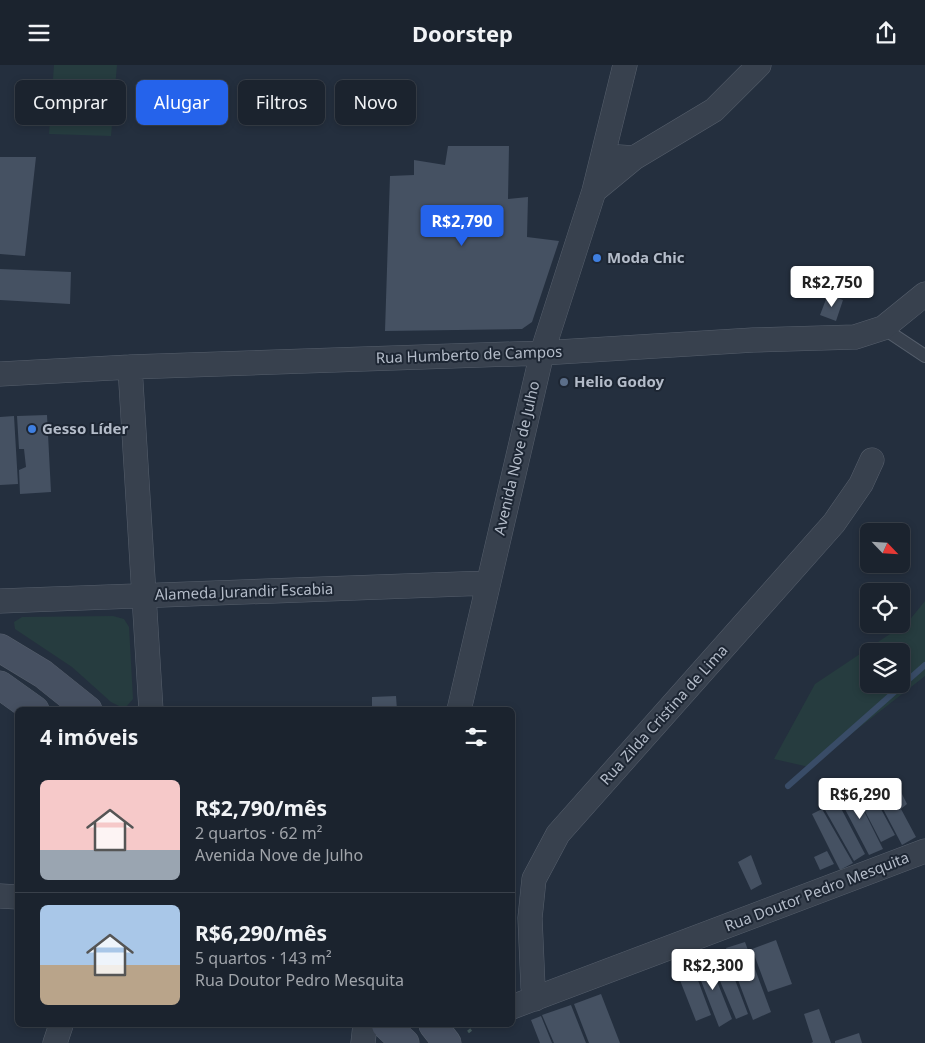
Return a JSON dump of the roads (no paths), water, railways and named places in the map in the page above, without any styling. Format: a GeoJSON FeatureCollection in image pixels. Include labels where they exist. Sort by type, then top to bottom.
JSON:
{"type":"FeatureCollection","features":[{"type":"Feature","properties":{"kind":"main road"},"geometry":{"type":"LineString","coordinates":[[0,648],[43,674],[84,707]]}},
{"type":"Feature","properties":{"kind":"main road"},"geometry":{"type":"LineString","coordinates":[[0,685],[31,707]]}},
{"type":"Feature","properties":{"kind":"main road"},"geometry":{"type":"LineString","coordinates":[[435,1027],[447,1043]]}},
{"type":"Feature","properties":{"kind":"street","name":"Avenida Nove de Julho"},"geometry":{"type":"LineString","coordinates":[[460,707],[542,353],[594,191],[625,65]]}},
{"type":"Feature","properties":{"kind":"street"},"geometry":{"type":"LineString","coordinates":[[594,191],[634,158],[714,110],[759,65]]}},
{"type":"Feature","properties":{"kind":"street"},"geometry":{"type":"LineString","coordinates":[[602,156],[634,158]]}},
{"type":"Feature","properties":{"kind":"street","name":"Rua Humberto de Campos"},"geometry":{"type":"LineString","coordinates":[[0,374],[130,367],[542,353],[753,340],[854,337],[883,328],[925,294]]}},
{"type":"Feature","properties":{"kind":"street"},"geometry":{"type":"LineString","coordinates":[[130,367],[151,707]]}},
{"type":"Feature","properties":{"kind":"street","name":"Rua Zilda Cristina de Lima"},"geometry":{"type":"LineString","coordinates":[[536,999],[533,987],[530,918],[534,879],[558,834],[834,523],[861,484],[872,460]]}},
{"type":"Feature","properties":{"kind":"street","name":"Alameda Jurandir Escabia"},"geometry":{"type":"LineString","coordinates":[[0,601],[488,583]]}},
{"type":"Feature","properties":{"kind":"street","name":"Rua Doutor Pedro Mesquita"},"geometry":{"type":"LineString","coordinates":[[515,1006],[925,851]]}},
{"type":"Feature","properties":{"kind":"street"},"geometry":{"type":"LineString","coordinates":[[0,896],[15,897]]}},
{"type":"Feature","properties":{"kind":"street"},"geometry":{"type":"LineString","coordinates":[[55,1043],[60,1027]]}},
{"type":"Feature","properties":{"kind":"street"},"geometry":{"type":"LineString","coordinates":[[363,1043],[365,1027]]}},
{"type":"Feature","properties":{"kind":"lane"},"geometry":{"type":"LineString","coordinates":[[883,328],[925,356]]}},
{"type":"Feature","properties":{"kind":"waterway"},"geometry":{"type":"LineString","coordinates":[[788,786],[925,665]]}},
{"type":"Feature","properties":{"kind":"place","name":"Moda Chic"},"geometry":{"type":"Point","coordinates":[597,258]}},
{"type":"Feature","properties":{"kind":"place","name":"Helio Godoy"},"geometry":{"type":"Point","coordinates":[564,382]}},
{"type":"Feature","properties":{"kind":"place","name":"Gesso Líder"},"geometry":{"type":"Point","coordinates":[32,429]}}]}
